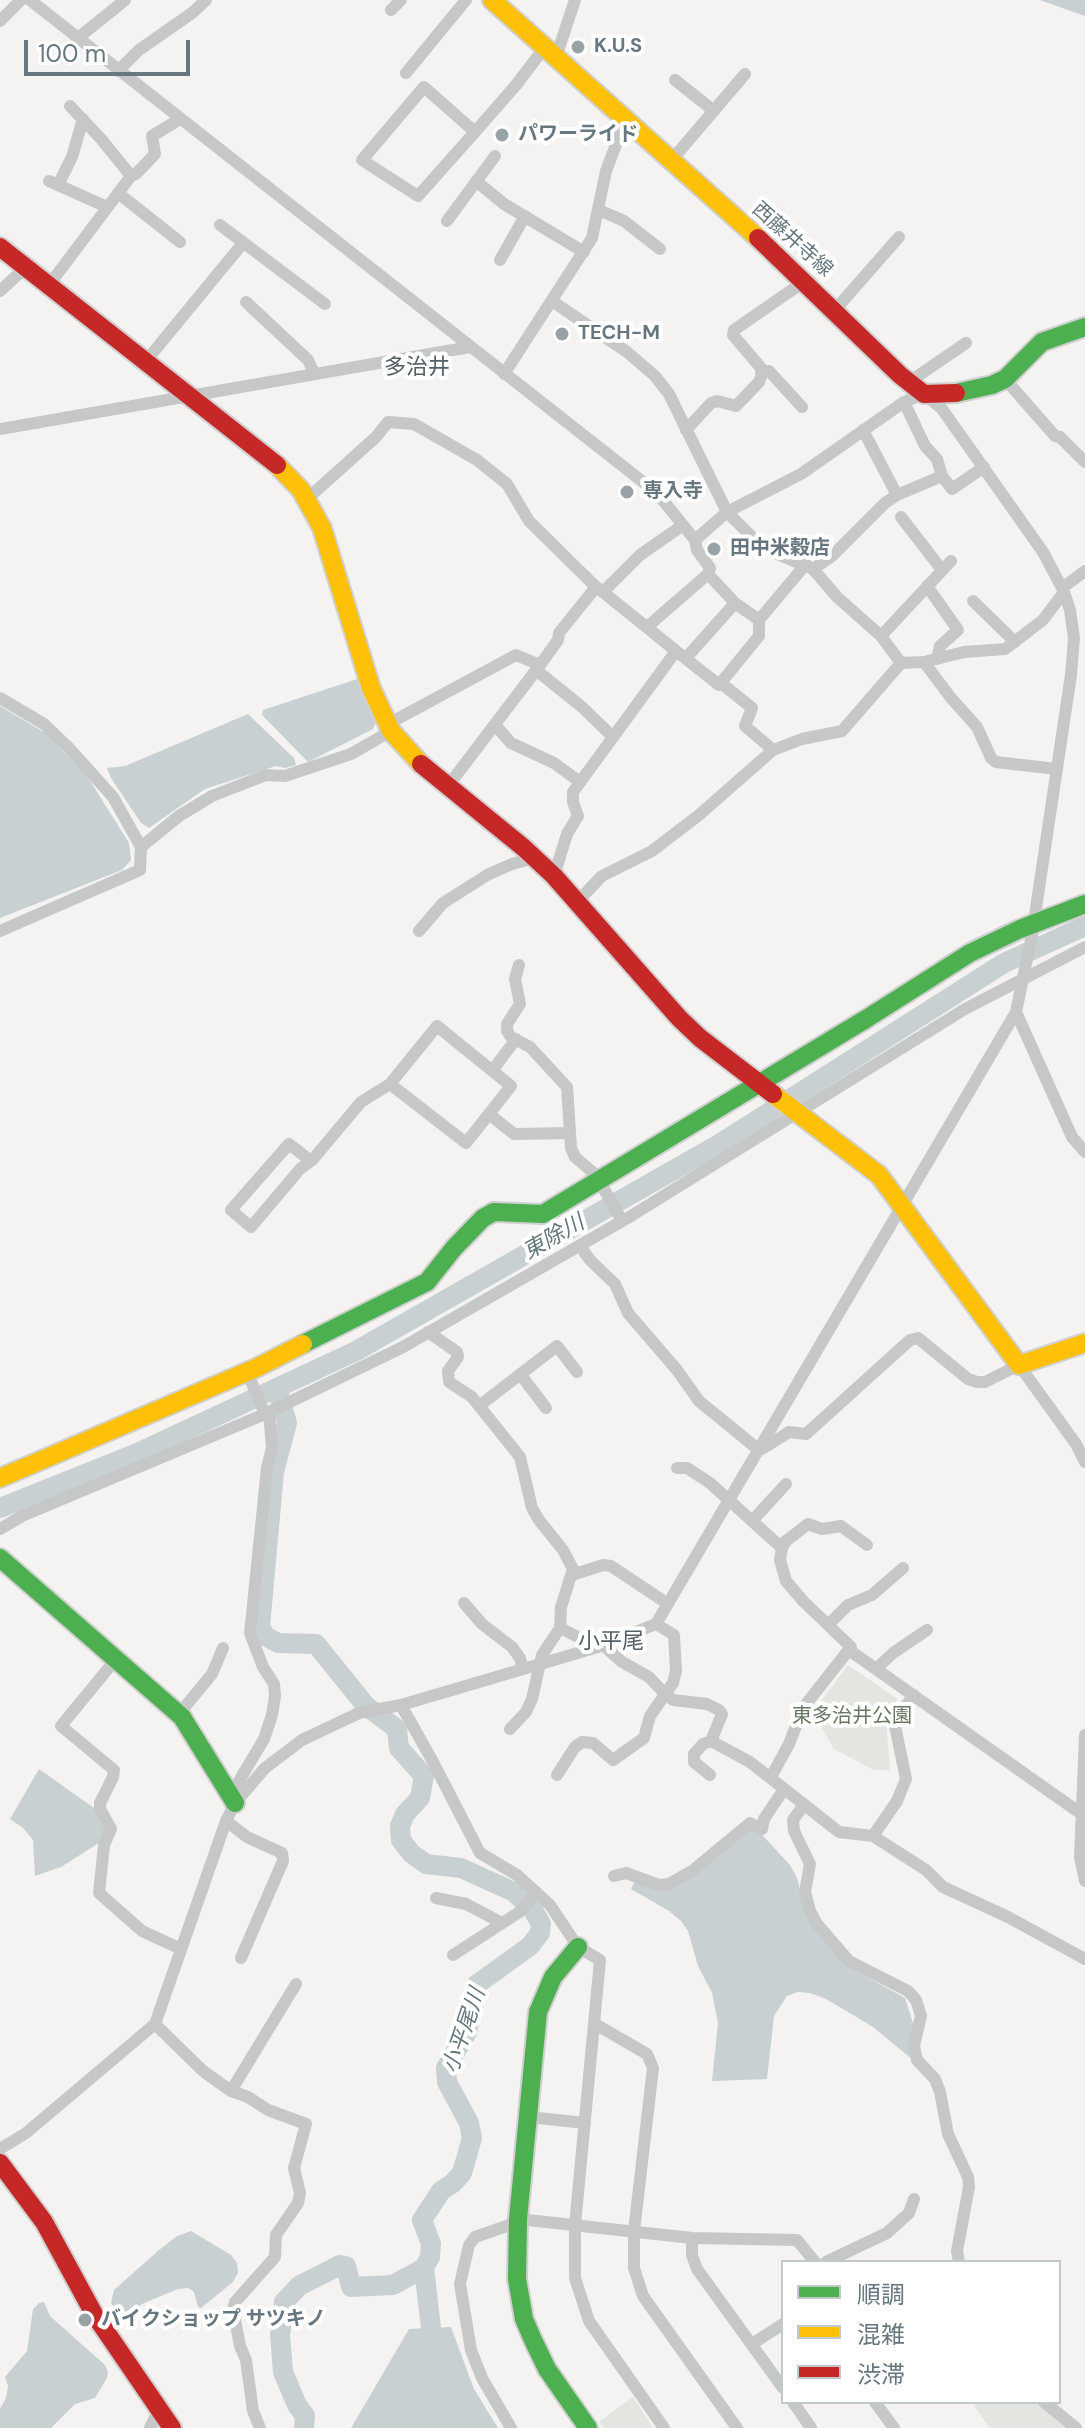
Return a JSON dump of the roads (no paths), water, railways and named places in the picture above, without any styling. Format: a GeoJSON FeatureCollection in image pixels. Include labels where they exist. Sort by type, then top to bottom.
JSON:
{"type":"FeatureCollection","features":[{"type":"Feature","properties":{"kind":"street"},"geometry":{"type":"LineString","coordinates":[[0,21],[21,0]]}},
{"type":"Feature","properties":{"kind":"street"},"geometry":{"type":"LineString","coordinates":[[30,0],[657,493],[695,540],[697,550],[710,568],[708,574],[647,627]]}},
{"type":"Feature","properties":{"kind":"street"},"geometry":{"type":"LineString","coordinates":[[78,38],[125,0]]}},
{"type":"Feature","properties":{"kind":"street"},"geometry":{"type":"LineString","coordinates":[[118,71],[139,50],[206,0]]}},
{"type":"Feature","properties":{"kind":"street"},"geometry":{"type":"LineString","coordinates":[[406,73],[466,0]]}},
{"type":"Feature","properties":{"kind":"street","name":"西藤井寺線"},"geometry":{"type":"LineString","coordinates":[[492,0],[805,281],[917,388]]}},
{"type":"Feature","properties":{"kind":"street"},"geometry":{"type":"LineString","coordinates":[[475,132],[424,87],[362,160],[418,196],[550,52],[575,0]]}},
{"type":"Feature","properties":{"kind":"street"},"geometry":{"type":"LineString","coordinates":[[671,161],[745,74]]}},
{"type":"Feature","properties":{"kind":"street"},"geometry":{"type":"LineString","coordinates":[[675,80],[714,111]]}},
{"type":"Feature","properties":{"kind":"street"},"geometry":{"type":"LineString","coordinates":[[70,106],[131,176]]}},
{"type":"Feature","properties":{"kind":"street"},"geometry":{"type":"LineString","coordinates":[[83,119],[72,157],[53,183],[107,207]]}},
{"type":"Feature","properties":{"kind":"street"},"geometry":{"type":"LineString","coordinates":[[49,285],[131,176],[155,154],[152,136],[180,119]]}},
{"type":"Feature","properties":{"kind":"street"},"geometry":{"type":"LineString","coordinates":[[504,374],[592,238],[606,171],[625,121]]}},
{"type":"Feature","properties":{"kind":"street"},"geometry":{"type":"LineString","coordinates":[[447,221],[495,156]]}},
{"type":"Feature","properties":{"kind":"street"},"geometry":{"type":"LineString","coordinates":[[476,181],[584,252]]}},
{"type":"Feature","properties":{"kind":"street"},"geometry":{"type":"LineString","coordinates":[[118,193],[180,242]]}},
{"type":"Feature","properties":{"kind":"street"},"geometry":{"type":"LineString","coordinates":[[599,210],[624,221],[660,249]]}},
{"type":"Feature","properties":{"kind":"street"},"geometry":{"type":"LineString","coordinates":[[500,260],[525,216]]}},
{"type":"Feature","properties":{"kind":"street"},"geometry":{"type":"LineString","coordinates":[[220,225],[325,304]]}},
{"type":"Feature","properties":{"kind":"street"},"geometry":{"type":"LineString","coordinates":[[835,310],[899,237]]}},
{"type":"Feature","properties":{"kind":"street"},"geometry":{"type":"LineString","coordinates":[[146,361],[243,243]]}},
{"type":"Feature","properties":{"kind":"street"},"geometry":{"type":"LineString","coordinates":[[0,247],[277,465],[307,499],[322,528],[371,688],[390,727],[419,762],[554,876],[679,1018],[764,1088],[879,1175],[1076,1444],[1085,1462]]}},
{"type":"Feature","properties":{"kind":"street"},"geometry":{"type":"LineString","coordinates":[[0,291],[26,267]]}},
{"type":"Feature","properties":{"kind":"street"},"geometry":{"type":"LineString","coordinates":[[686,430],[711,403],[717,401],[736,406],[759,382],[761,372],[733,335],[734,330],[805,281]]}},
{"type":"Feature","properties":{"kind":"street"},"geometry":{"type":"LineString","coordinates":[[552,301],[627,352],[655,376],[669,394],[727,512],[753,538],[775,553],[810,566],[837,597],[881,636],[901,663]]}},
{"type":"Feature","properties":{"kind":"street"},"geometry":{"type":"LineString","coordinates":[[246,302],[308,360],[314,373]]}},
{"type":"Feature","properties":{"kind":"street"},"geometry":{"type":"LineString","coordinates":[[917,388],[971,390],[1005,379],[1042,342],[1085,327]]}},
{"type":"Feature","properties":{"kind":"street"},"geometry":{"type":"LineString","coordinates":[[695,540],[727,512],[801,474],[904,402],[966,343]]}},
{"type":"Feature","properties":{"kind":"street"},"geometry":{"type":"LineString","coordinates":[[0,429],[470,347]]}},
{"type":"Feature","properties":{"kind":"street"},"geometry":{"type":"LineString","coordinates":[[761,372],[769,371],[802,407]]}},
{"type":"Feature","properties":{"kind":"street"},"geometry":{"type":"LineString","coordinates":[[1005,379],[1055,436],[1060,437],[1085,462]]}},
{"type":"Feature","properties":{"kind":"street"},"geometry":{"type":"LineString","coordinates":[[232,1799],[265,1768],[302,1740],[359,1713],[401,1705],[601,1646],[656,1624],[1016,1012],[1026,976],[1071,675],[1074,638],[1070,610],[1043,552],[942,409],[917,388]]}},
{"type":"Feature","properties":{"kind":"street"},"geometry":{"type":"LineString","coordinates":[[904,402],[925,446],[937,459],[942,476],[952,489],[984,467]]}},
{"type":"Feature","properties":{"kind":"street"},"geometry":{"type":"LineString","coordinates":[[307,499],[376,437],[388,422],[414,424],[477,460],[507,484],[529,521],[599,590],[752,708],[745,726],[773,750]]}},
{"type":"Feature","properties":{"kind":"street"},"geometry":{"type":"LineString","coordinates":[[863,430],[897,495]]}},
{"type":"Feature","properties":{"kind":"street"},"geometry":{"type":"LineString","coordinates":[[721,683],[759,636],[759,620],[810,566],[832,556],[885,503],[942,476]]}},
{"type":"Feature","properties":{"kind":"street"},"geometry":{"type":"LineString","coordinates":[[881,636],[946,565],[901,517]]}},
{"type":"Feature","properties":{"kind":"street"},"geometry":{"type":"LineString","coordinates":[[448,786],[558,640],[559,633],[599,590],[640,555],[683,525]]}},
{"type":"Feature","properties":{"kind":"street"},"geometry":{"type":"LineString","coordinates":[[576,903],[602,876],[652,851],[699,815],[773,750],[802,739],[842,731],[901,663],[964,652],[1005,649],[1043,620],[1063,590],[1085,571]]}},
{"type":"Feature","properties":{"kind":"street"},"geometry":{"type":"LineString","coordinates":[[708,574],[735,603],[759,620]]}},
{"type":"Feature","properties":{"kind":"street"},"geometry":{"type":"LineString","coordinates":[[927,586],[958,630],[930,660]]}},
{"type":"Feature","properties":{"kind":"street"},"geometry":{"type":"LineString","coordinates":[[973,601],[1015,642]]}},
{"type":"Feature","properties":{"kind":"street"},"geometry":{"type":"LineString","coordinates":[[554,876],[567,834],[578,816],[573,792],[613,737],[681,655],[735,603]]}},
{"type":"Feature","properties":{"kind":"street"},"geometry":{"type":"LineString","coordinates":[[141,847],[179,816],[212,796],[266,775],[285,776],[351,754],[390,727],[516,655],[538,667],[613,737]]}},
{"type":"Feature","properties":{"kind":"street"},"geometry":{"type":"LineString","coordinates":[[930,660],[951,698],[977,727],[991,758],[996,762],[1057,769]]}},
{"type":"Feature","properties":{"kind":"street"},"geometry":{"type":"LineString","coordinates":[[0,698],[44,724],[69,748],[113,797],[141,847],[140,870],[0,931]]}},
{"type":"Feature","properties":{"kind":"street"},"geometry":{"type":"LineString","coordinates":[[495,725],[511,743],[554,763],[580,782]]}},
{"type":"Feature","properties":{"kind":"street"},"geometry":{"type":"LineString","coordinates":[[419,931],[443,903],[489,874],[534,858]]}},
{"type":"Feature","properties":{"kind":"street"},"geometry":{"type":"LineString","coordinates":[[0,1478],[247,1372],[427,1282],[483,1218],[494,1212],[543,1214],[764,1088],[970,953],[1033,930],[1085,904]]}},
{"type":"Feature","properties":{"kind":"street"},"geometry":{"type":"LineString","coordinates":[[0,1529],[22,1516],[267,1413],[332,1383],[428,1332],[622,1221],[965,1009],[1085,947]]}},
{"type":"Feature","properties":{"kind":"street"},"geometry":{"type":"LineString","coordinates":[[519,965],[515,979],[520,1004],[507,1024],[507,1031],[530,1047],[567,1087],[575,1157],[599,1181],[622,1221]]}},
{"type":"Feature","properties":{"kind":"street"},"geometry":{"type":"LineString","coordinates":[[1016,1012],[1072,1137],[1085,1152]]}},
{"type":"Feature","properties":{"kind":"street"},"geometry":{"type":"LineString","coordinates":[[311,1161],[289,1144],[231,1210],[251,1227],[300,1169],[311,1161],[361,1102],[390,1084],[437,1026],[511,1086],[466,1143],[390,1084]]}},
{"type":"Feature","properties":{"kind":"street"},"geometry":{"type":"LineString","coordinates":[[492,1071],[516,1039]]}},
{"type":"Feature","properties":{"kind":"street"},"geometry":{"type":"LineString","coordinates":[[489,1114],[514,1134],[570,1133]]}},
{"type":"Feature","properties":{"kind":"street"},"geometry":{"type":"LineString","coordinates":[[580,1246],[615,1284],[628,1313],[699,1401],[759,1450]]}},
{"type":"Feature","properties":{"kind":"street"},"geometry":{"type":"LineString","coordinates":[[428,1332],[457,1352],[458,1357],[448,1371],[449,1382],[472,1397],[520,1457],[532,1508],[571,1562],[572,1575],[565,1591],[560,1628],[540,1663],[526,1712],[510,1729]]}},
{"type":"Feature","properties":{"kind":"street"},"geometry":{"type":"LineString","coordinates":[[759,1450],[789,1432],[806,1434],[910,1340],[918,1338],[968,1379],[977,1382],[985,1382],[1019,1365],[1085,1343]]}},
{"type":"Feature","properties":{"kind":"street"},"geometry":{"type":"LineString","coordinates":[[479,1406],[557,1346],[577,1372]]}},
{"type":"Feature","properties":{"kind":"street"},"geometry":{"type":"LineString","coordinates":[[0,2149],[26,2133],[155,2024],[232,1799],[264,1739],[272,1715],[274,1684],[263,1667],[250,1633],[267,1468],[272,1448],[267,1413],[247,1372]]}},
{"type":"Feature","properties":{"kind":"street"},"geometry":{"type":"LineString","coordinates":[[520,1374],[546,1408]]}},
{"type":"Feature","properties":{"kind":"street"},"geometry":{"type":"LineString","coordinates":[[677,1468],[696,1473],[782,1548]]}},
{"type":"Feature","properties":{"kind":"street"},"geometry":{"type":"LineString","coordinates":[[752,1521],[786,1484]]}},
{"type":"Feature","properties":{"kind":"street"},"geometry":{"type":"LineString","coordinates":[[771,1777],[789,1744],[798,1716],[851,1647],[786,1581],[780,1560],[782,1548],[808,1524],[822,1529],[841,1526],[867,1545]]}},
{"type":"Feature","properties":{"kind":"street"},"geometry":{"type":"LineString","coordinates":[[0,1558],[179,1714],[232,1799]]}},
{"type":"Feature","properties":{"kind":"street"},"geometry":{"type":"LineString","coordinates":[[572,1575],[603,1565],[611,1566],[668,1604]]}},
{"type":"Feature","properties":{"kind":"street"},"geometry":{"type":"LineString","coordinates":[[828,1625],[848,1605],[872,1595],[903,1568]]}},
{"type":"Feature","properties":{"kind":"street"},"geometry":{"type":"LineString","coordinates":[[464,1603],[482,1624],[512,1647],[523,1669]]}},
{"type":"Feature","properties":{"kind":"street"},"geometry":{"type":"LineString","coordinates":[[557,1775],[575,1747],[582,1742],[593,1743],[613,1760],[644,1738],[650,1716],[673,1683],[676,1671],[674,1635],[656,1624]]}},
{"type":"Feature","properties":{"kind":"street"},"geometry":{"type":"LineString","coordinates":[[560,1628],[601,1646],[649,1677],[673,1700],[707,1704],[719,1710],[722,1714],[711,1741],[703,1744],[694,1754],[694,1762],[710,1775]]}},
{"type":"Feature","properties":{"kind":"street"},"geometry":{"type":"LineString","coordinates":[[876,1669],[927,1630]]}},
{"type":"Feature","properties":{"kind":"street"},"geometry":{"type":"LineString","coordinates":[[179,1714],[212,1674],[223,1648]]}},
{"type":"Feature","properties":{"kind":"street"},"geometry":{"type":"LineString","coordinates":[[849,1650],[1083,1815]]}},
{"type":"Feature","properties":{"kind":"street"},"geometry":{"type":"LineString","coordinates":[[116,1659],[61,1726],[114,1770],[100,1803],[111,1829],[104,1845],[99,1893],[142,1931],[181,1949]]}},
{"type":"Feature","properties":{"kind":"street"},"geometry":{"type":"LineString","coordinates":[[873,1836],[897,1801],[906,1779],[894,1721],[914,1695]]}},
{"type":"Feature","properties":{"kind":"street"},"geometry":{"type":"LineString","coordinates":[[401,1705],[480,1853],[517,1875],[550,1905],[578,1947],[600,1960],[575,2225],[575,2278],[589,2321],[664,2428]]}},
{"type":"Feature","properties":{"kind":"street"},"geometry":{"type":"LineString","coordinates":[[1085,1735],[1080,1857],[1085,1881]]}},
{"type":"Feature","properties":{"kind":"street"},"geometry":{"type":"LineString","coordinates":[[711,1741],[750,1762],[839,1832],[873,1836],[926,1870],[943,1887],[1008,1917],[1085,1959]]}},
{"type":"Feature","properties":{"kind":"street"},"geometry":{"type":"LineString","coordinates":[[614,1876],[626,1873],[659,1885],[669,1884],[692,1871],[750,1823],[762,1829],[764,1819],[784,1789]]}},
{"type":"Feature","properties":{"kind":"street"},"geometry":{"type":"LineString","coordinates":[[803,1806],[793,1820],[794,1831],[810,1864],[805,1892],[817,1924],[849,1961],[908,1991],[916,2000],[921,2016],[914,2046],[917,2060],[935,2079],[952,2145],[968,2177],[969,2187],[957,2251],[959,2260]]}},
{"type":"Feature","properties":{"kind":"street"},"geometry":{"type":"LineString","coordinates":[[226,1821],[247,1837],[282,1853],[283,1861],[241,1958]]}},
{"type":"Feature","properties":{"kind":"street"},"geometry":{"type":"LineString","coordinates":[[453,1955],[521,1911],[536,1893]]}},
{"type":"Feature","properties":{"kind":"street"},"geometry":{"type":"LineString","coordinates":[[436,1898],[466,1904],[502,1923]]}},
{"type":"Feature","properties":{"kind":"street"},"geometry":{"type":"LineString","coordinates":[[578,1947],[553,1977],[538,2012],[518,2220],[517,2279],[524,2319],[547,2369],[588,2428]]}},
{"type":"Feature","properties":{"kind":"street"},"geometry":{"type":"LineString","coordinates":[[231,2091],[296,1984]]}},
{"type":"Feature","properties":{"kind":"street"},"geometry":{"type":"LineString","coordinates":[[155,2024],[203,2071],[231,2091],[248,2097],[268,2110],[306,2124],[294,2168],[300,2193],[298,2203],[276,2235],[275,2257],[235,2302],[233,2309],[246,2360],[253,2411],[260,2428]]}},
{"type":"Feature","properties":{"kind":"street"},"geometry":{"type":"LineString","coordinates":[[595,2024],[647,2054],[653,2068],[634,2231],[634,2268],[643,2296],[737,2428]]}},
{"type":"Feature","properties":{"kind":"street"},"geometry":{"type":"LineString","coordinates":[[529,2117],[585,2123]]}},
{"type":"Feature","properties":{"kind":"street"},"geometry":{"type":"LineString","coordinates":[[0,2163],[44,2222],[94,2314],[172,2428]]}},
{"type":"Feature","properties":{"kind":"street"},"geometry":{"type":"LineString","coordinates":[[830,2260],[887,2233],[909,2213],[914,2199]]}},
{"type":"Feature","properties":{"kind":"street"},"geometry":{"type":"LineString","coordinates":[[511,2428],[482,2378],[471,2350],[460,2284],[469,2245],[475,2237],[518,2220],[692,2238],[797,2240],[813,2260]]}},
{"type":"Feature","properties":{"kind":"street"},"geometry":{"type":"LineString","coordinates":[[692,2238],[692,2255],[697,2269],[781,2385]]}},
{"type":"Feature","properties":{"kind":"street"},"geometry":{"type":"LineString","coordinates":[[752,2344],[781,2325]]}},
{"type":"Feature","properties":{"kind":"street"},"geometry":{"type":"LineString","coordinates":[[794,2404],[811,2428]]}},
{"type":"Feature","properties":{"kind":"street"},"geometry":{"type":"LineString","coordinates":[[876,2404],[894,2428]]}},
{"type":"Feature","properties":{"kind":"street"},"geometry":{"type":"LineString","coordinates":[[1046,2404],[1076,2428]]}},
{"type":"Feature","properties":{"kind":"street"},"geometry":{"type":"LineString","coordinates":[[150,2428],[159,2409]]}},
{"type":"Feature","properties":{"kind":"waterway","name":"東除川"},"geometry":{"type":"LineString","coordinates":[[0,1508],[135,1454],[356,1351],[721,1143],[1004,963],[1085,926]]}},
{"type":"Feature","properties":{"kind":"waterway","name":"小平尾川"},"geometry":{"type":"LineString","coordinates":[[277,1388],[287,1423],[274,1472],[260,1626],[265,1636],[278,1643],[316,1644],[366,1706],[397,1729],[399,1748],[424,1776],[420,1798],[405,1814],[400,1826],[401,1840],[411,1853],[426,1864],[461,1868],[514,1892],[533,1910],[541,1924],[540,1933],[530,1946],[476,1985],[467,2032],[446,2068],[447,2082],[469,2123],[472,2138],[462,2173],[441,2191],[422,2220],[431,2244],[430,2257],[424,2268],[393,2285],[351,2287],[346,2266],[340,2265],[299,2286],[284,2302],[280,2335],[283,2372],[305,2416],[304,2428]]}},
{"type":"Feature","properties":{"kind":"waterway"},"geometry":{"type":"LineString","coordinates":[[424,2268],[431,2328]]}},
{"type":"Feature","properties":{"kind":"place","name":"K.U.S"},"geometry":{"type":"Point","coordinates":[578,47]}},
{"type":"Feature","properties":{"kind":"place","name":"パワーライド"},"geometry":{"type":"Point","coordinates":[502,135]}},
{"type":"Feature","properties":{"kind":"place","name":"TECH-M"},"geometry":{"type":"Point","coordinates":[562,334]}},
{"type":"Feature","properties":{"kind":"place","name":"専入寺"},"geometry":{"type":"Point","coordinates":[627,492]}},
{"type":"Feature","properties":{"kind":"place","name":"田中米穀店"},"geometry":{"type":"Point","coordinates":[714,549]}},
{"type":"Feature","properties":{"kind":"place","name":"バイクショップ サツキノ"},"geometry":{"type":"Point","coordinates":[85,2320]}},
{"type":"Feature","properties":{"kind":"district","name":"多治井"},"geometry":{"type":"Point","coordinates":[417,368]}},
{"type":"Feature","properties":{"kind":"district","name":"小平尾"},"geometry":{"type":"Point","coordinates":[611,1642]}},
{"type":"Feature","properties":{"kind":"park label","name":"東多治井公園"},"geometry":{"type":"Point","coordinates":[852,1717]}}]}
